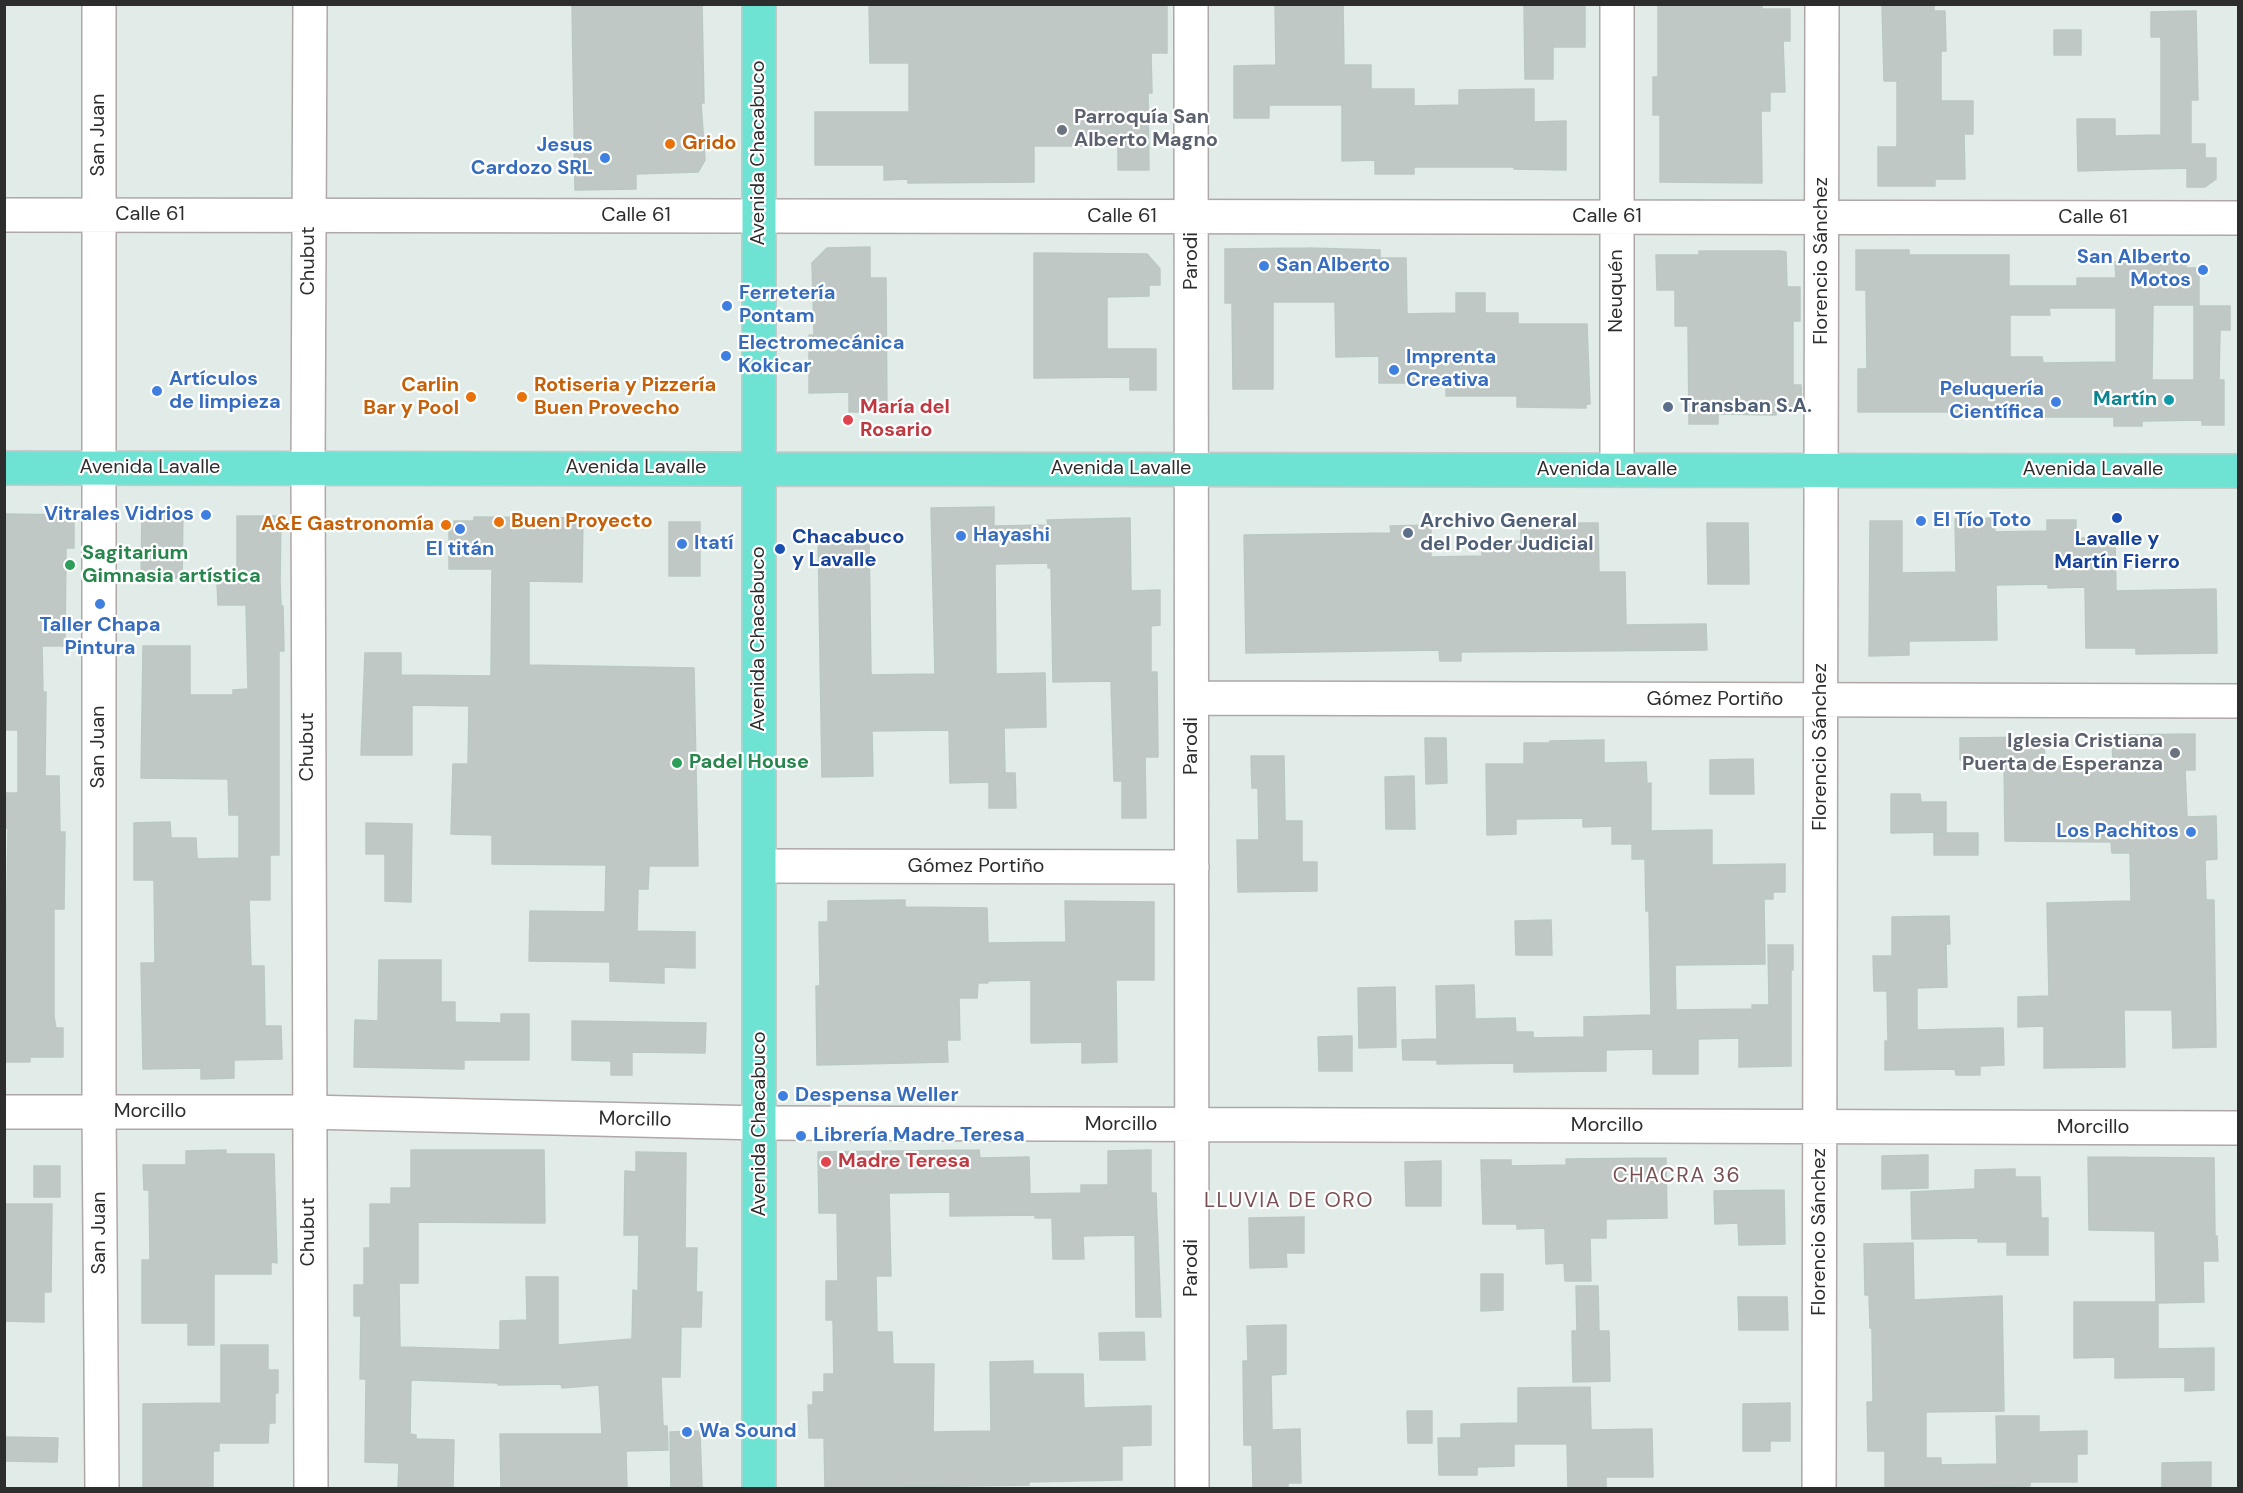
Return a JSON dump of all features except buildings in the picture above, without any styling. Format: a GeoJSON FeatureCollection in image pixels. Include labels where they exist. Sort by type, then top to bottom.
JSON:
{"type":"FeatureCollection","features":[{"type":"Feature","properties":{"kind":"main road","name":"Avenida Chacabuco"},"geometry":{"type":"LineString","coordinates":[[759,4],[759,1488]]}},
{"type":"Feature","properties":{"kind":"main road","name":"Avenida Lavalle"},"geometry":{"type":"LineString","coordinates":[[4,468],[2238,471]]}},
{"type":"Feature","properties":{"kind":"street","name":"San Juan"},"geometry":{"type":"LineString","coordinates":[[99,4],[99,1112],[102,1488]]}},
{"type":"Feature","properties":{"kind":"street","name":"Chubut"},"geometry":{"type":"LineString","coordinates":[[310,4],[308,1112],[311,1488]]}},
{"type":"Feature","properties":{"kind":"street","name":"Parodi"},"geometry":{"type":"LineString","coordinates":[[1191,4],[1192,1488]]}},
{"type":"Feature","properties":{"kind":"street","name":"Neuquén"},"geometry":{"type":"LineString","coordinates":[[1617,4],[1617,470]]}},
{"type":"Feature","properties":{"kind":"street","name":"Florencio Sánchez"},"geometry":{"type":"LineString","coordinates":[[1820,1488],[1822,4]]}},
{"type":"Feature","properties":{"kind":"street","name":"Calle 61"},"geometry":{"type":"LineString","coordinates":[[4,215],[2238,218]]}},
{"type":"Feature","properties":{"kind":"street","name":"Gómez Portiño"},"geometry":{"type":"LineString","coordinates":[[1192,698],[2238,701]]}},
{"type":"Feature","properties":{"kind":"street","name":"Gómez Portiño"},"geometry":{"type":"LineString","coordinates":[[760,866],[1192,867]]}},
{"type":"Feature","properties":{"kind":"street","name":"Morcillo"},"geometry":{"type":"LineString","coordinates":[[4,1112],[308,1112],[760,1123],[2238,1128]]}},
{"type":"Feature","properties":{"kind":"place","name":"Parroquía San Alberto Magno"},"geometry":{"type":"Point","coordinates":[1062,130]}},
{"type":"Feature","properties":{"kind":"place","name":"Grido"},"geometry":{"type":"Point","coordinates":[670,144]}},
{"type":"Feature","properties":{"kind":"place","name":"Jesus Cardozo SRL"},"geometry":{"type":"Point","coordinates":[605,158]}},
{"type":"Feature","properties":{"kind":"place","name":"San Alberto"},"geometry":{"type":"Point","coordinates":[1264,266]}},
{"type":"Feature","properties":{"kind":"place","name":"San Alberto Motos"},"geometry":{"type":"Point","coordinates":[2203,270]}},
{"type":"Feature","properties":{"kind":"place","name":"Ferretería Pontam"},"geometry":{"type":"Point","coordinates":[727,306]}},
{"type":"Feature","properties":{"kind":"place","name":"Electromecánica Kokicar"},"geometry":{"type":"Point","coordinates":[726,356]}},
{"type":"Feature","properties":{"kind":"place","name":"Imprenta Creativa"},"geometry":{"type":"Point","coordinates":[1394,370]}},
{"type":"Feature","properties":{"kind":"place","name":"Artículos de limpieza"},"geometry":{"type":"Point","coordinates":[157,391]}},
{"type":"Feature","properties":{"kind":"place","name":"Carlin Bar y Pool"},"geometry":{"type":"Point","coordinates":[471,397]}},
{"type":"Feature","properties":{"kind":"place","name":"Rotiseria y Pizzería Buen Provecho"},"geometry":{"type":"Point","coordinates":[522,397]}},
{"type":"Feature","properties":{"kind":"place","name":"Martín"},"geometry":{"type":"Point","coordinates":[2169,400]}},
{"type":"Feature","properties":{"kind":"place","name":"Peluquería Científica"},"geometry":{"type":"Point","coordinates":[2056,402]}},
{"type":"Feature","properties":{"kind":"place","name":"Transban S.A."},"geometry":{"type":"Point","coordinates":[1668,407]}},
{"type":"Feature","properties":{"kind":"place","name":"María del Rosario"},"geometry":{"type":"Point","coordinates":[848,420]}},
{"type":"Feature","properties":{"kind":"place","name":"Vitrales Vidrios"},"geometry":{"type":"Point","coordinates":[206,515]}},
{"type":"Feature","properties":{"kind":"place","name":"Lavalle y Martín Fierro"},"geometry":{"type":"Point","coordinates":[2117,518]}},
{"type":"Feature","properties":{"kind":"place","name":"El Tío Toto"},"geometry":{"type":"Point","coordinates":[1921,521]}},
{"type":"Feature","properties":{"kind":"place","name":"Buen Proyecto"},"geometry":{"type":"Point","coordinates":[499,522]}},
{"type":"Feature","properties":{"kind":"place","name":"A&E Gastronomía"},"geometry":{"type":"Point","coordinates":[446,525]}},
{"type":"Feature","properties":{"kind":"place","name":"El titán"},"geometry":{"type":"Point","coordinates":[460,529]}},
{"type":"Feature","properties":{"kind":"place","name":"Archivo General del Poder Judicial"},"geometry":{"type":"Point","coordinates":[1408,533]}},
{"type":"Feature","properties":{"kind":"place","name":"Hayashi"},"geometry":{"type":"Point","coordinates":[961,536]}},
{"type":"Feature","properties":{"kind":"place","name":"Itatí"},"geometry":{"type":"Point","coordinates":[682,544]}},
{"type":"Feature","properties":{"kind":"place","name":"Chacabuco y Lavalle"},"geometry":{"type":"Point","coordinates":[780,549]}},
{"type":"Feature","properties":{"kind":"place","name":"Sagitarium Gimnasia artística"},"geometry":{"type":"Point","coordinates":[70,565]}},
{"type":"Feature","properties":{"kind":"place","name":"Taller Chapa Pintura"},"geometry":{"type":"Point","coordinates":[100,604]}},
{"type":"Feature","properties":{"kind":"place","name":"Iglesia Cristiana Puerta de Esperanza"},"geometry":{"type":"Point","coordinates":[2175,753]}},
{"type":"Feature","properties":{"kind":"place","name":"Padel House"},"geometry":{"type":"Point","coordinates":[677,763]}},
{"type":"Feature","properties":{"kind":"place","name":"Los Pachitos"},"geometry":{"type":"Point","coordinates":[2191,832]}},
{"type":"Feature","properties":{"kind":"place","name":"Despensa Weller"},"geometry":{"type":"Point","coordinates":[783,1096]}},
{"type":"Feature","properties":{"kind":"place","name":"Librería Madre Teresa"},"geometry":{"type":"Point","coordinates":[801,1136]}},
{"type":"Feature","properties":{"kind":"place","name":"Madre Teresa"},"geometry":{"type":"Point","coordinates":[826,1162]}},
{"type":"Feature","properties":{"kind":"place","name":"Wa Sound"},"geometry":{"type":"Point","coordinates":[687,1432]}},
{"type":"Feature","properties":{"kind":"district","name":"CHACRA 36"},"geometry":{"type":"Point","coordinates":[1677,1176]}},
{"type":"Feature","properties":{"kind":"district","name":"LLUVIA DE ORO"},"geometry":{"type":"Point","coordinates":[1289,1201]}}]}
